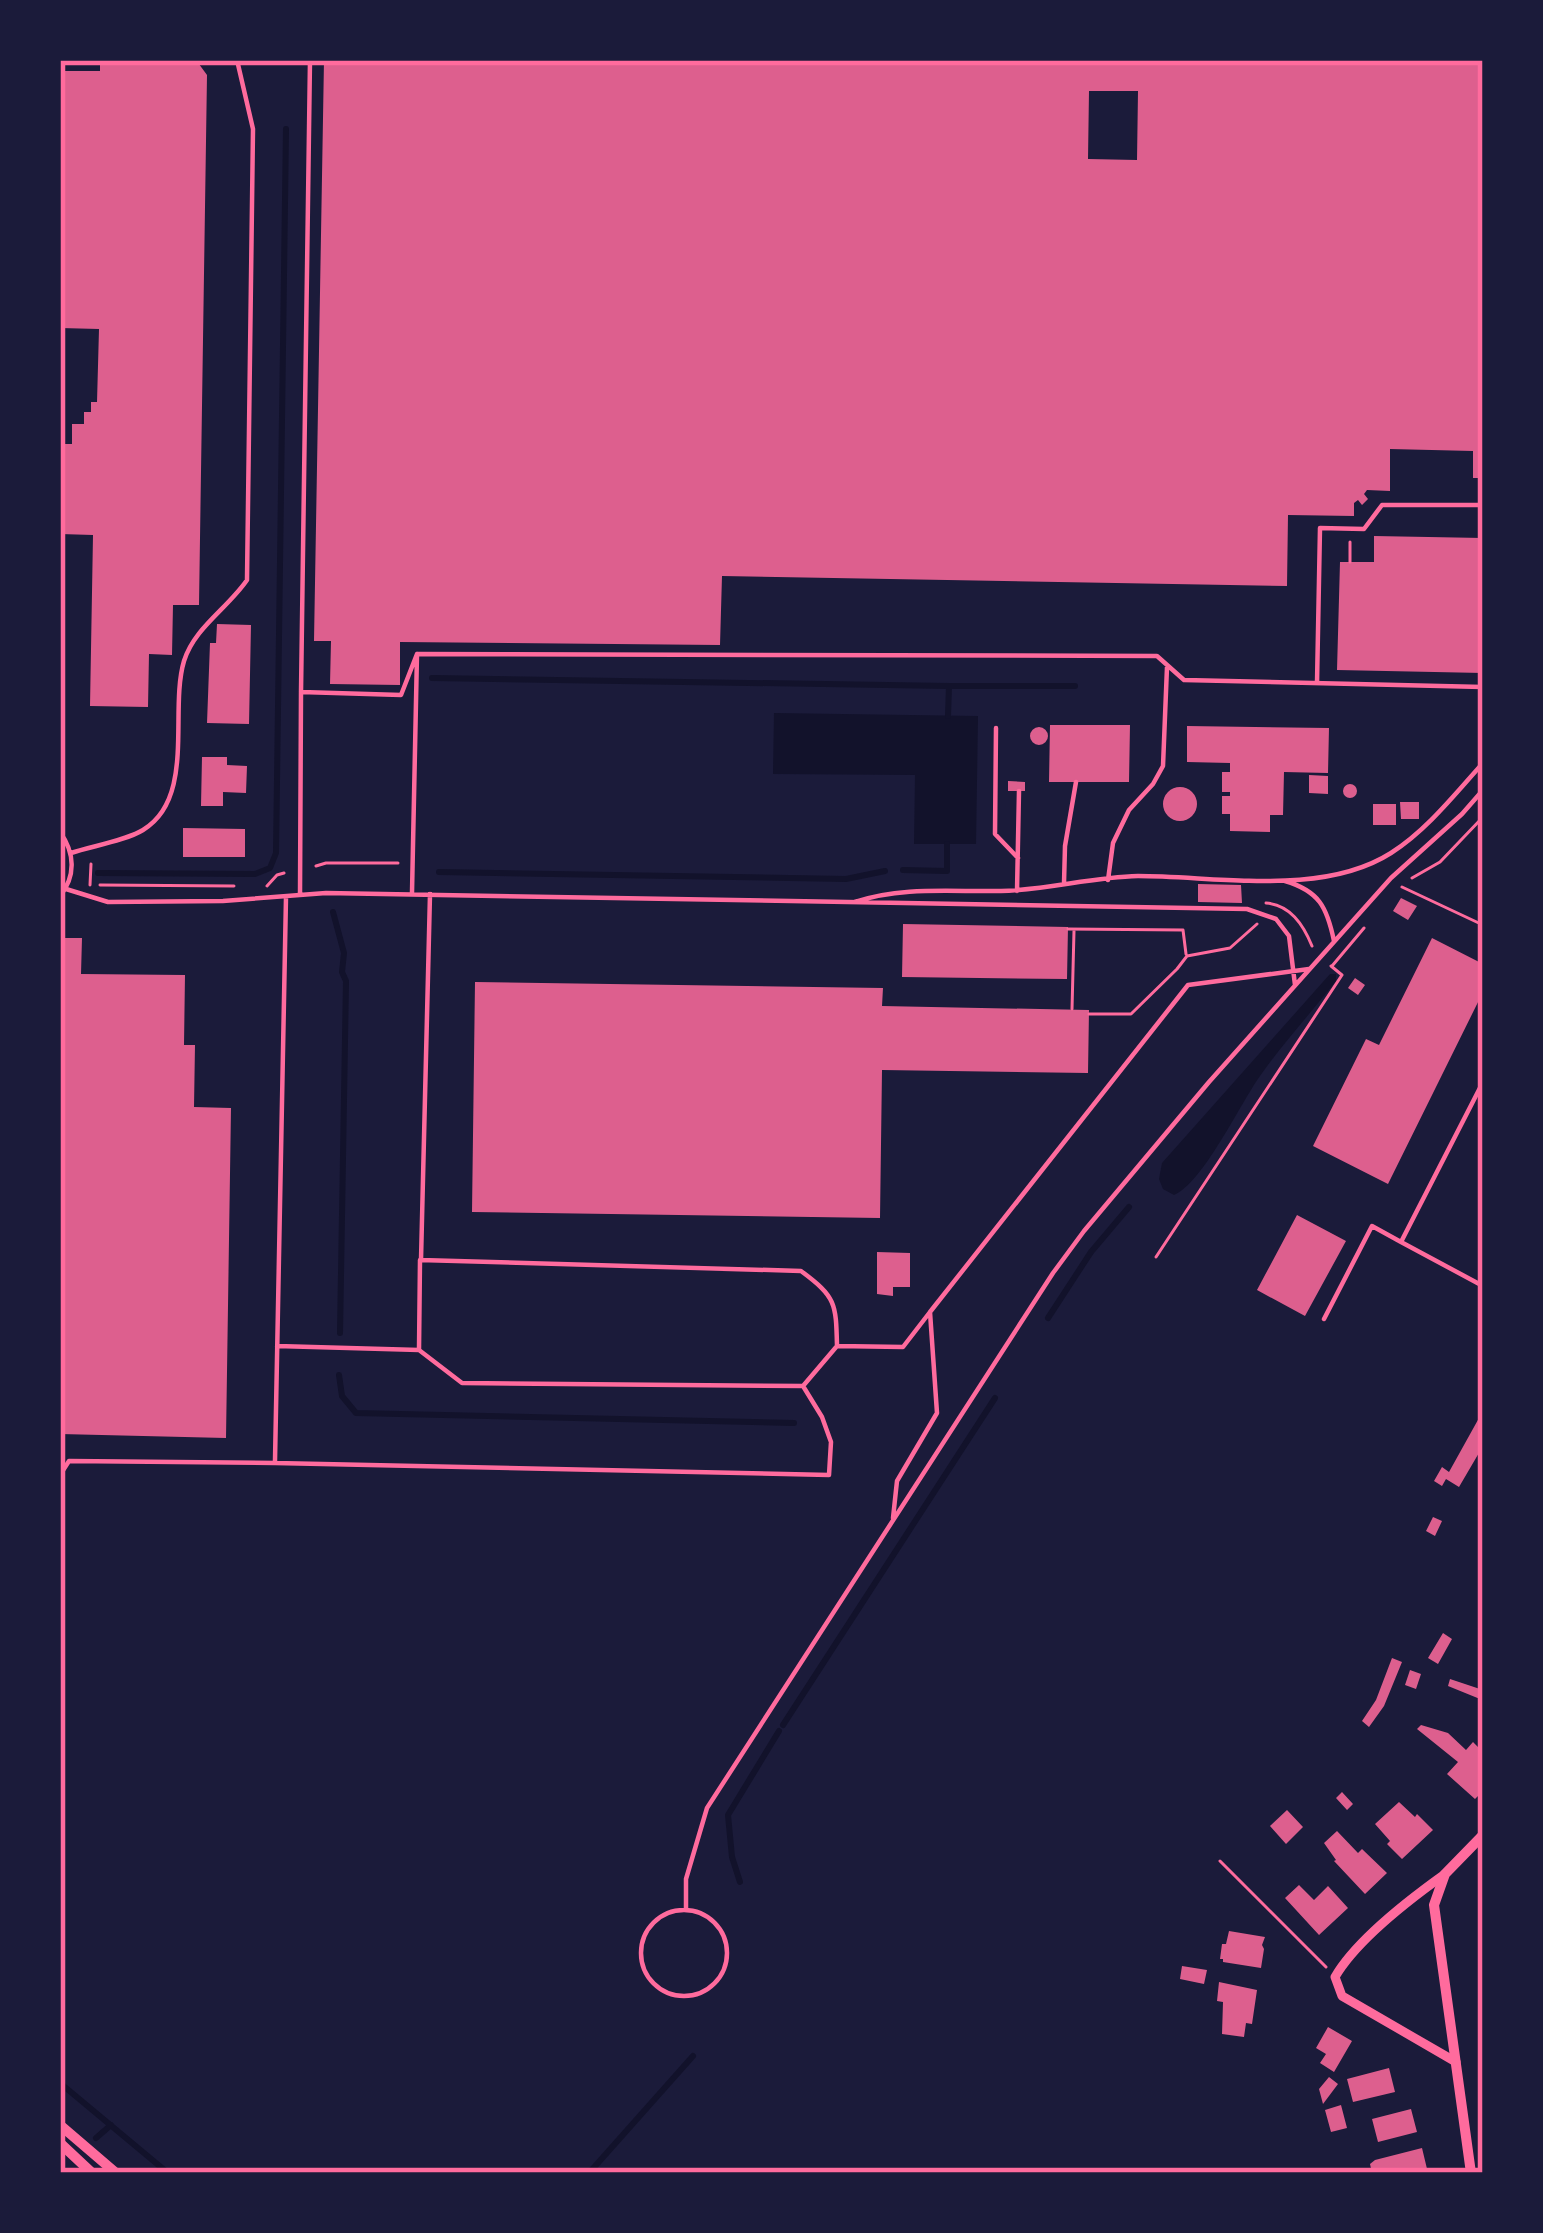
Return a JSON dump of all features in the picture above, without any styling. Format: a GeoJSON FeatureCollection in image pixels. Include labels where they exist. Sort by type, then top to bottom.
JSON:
{"type":"FeatureCollection","features":[{"type":"Feature","properties":{"kind":"street"},"geometry":{"type":"LineString","coordinates":[[1456,2062],[1342,1996],[1336,1977],[1344,1962],[1409,1899],[1445,1874],[1483,1835]]}},
{"type":"Feature","properties":{"kind":"street"},"geometry":{"type":"LineString","coordinates":[[1445,1874],[1434,1905],[1471,2173]]}},
{"type":"Feature","properties":{"kind":"street"},"geometry":{"type":"LineString","coordinates":[[60,2125],[116,2173]]}},
{"type":"Feature","properties":{"kind":"street"},"geometry":{"type":"LineString","coordinates":[[60,2143],[92,2173]]}},
{"type":"Feature","properties":{"kind":"lane"},"geometry":{"type":"LineString","coordinates":[[71,853],[141,831],[155,820],[177,769],[184,661],[196,636],[247,580],[254,129],[237,60]]}},
{"type":"Feature","properties":{"kind":"lane"},"geometry":{"type":"LineString","coordinates":[[300,896],[310,60]]}},
{"type":"Feature","properties":{"kind":"lane"},"geometry":{"type":"LineString","coordinates":[[1317,683],[1320,528],[1364,529],[1382,505],[1483,505]]}},
{"type":"Feature","properties":{"kind":"lane"},"geometry":{"type":"LineString","coordinates":[[301,692],[401,694],[417,654]]}},
{"type":"Feature","properties":{"kind":"lane"},"geometry":{"type":"LineString","coordinates":[[417,654],[1157,656],[1184,680],[1483,687]]}},
{"type":"Feature","properties":{"kind":"lane"},"geometry":{"type":"LineString","coordinates":[[412,894],[417,654]]}},
{"type":"Feature","properties":{"kind":"lane"},"geometry":{"type":"LineString","coordinates":[[1108,880],[1113,843],[1129,810],[1154,784],[1163,766],[1167,665]]}},
{"type":"Feature","properties":{"kind":"lane"},"geometry":{"type":"LineString","coordinates":[[996,728],[995,834],[1018,858]]}},
{"type":"Feature","properties":{"kind":"lane"},"geometry":{"type":"LineString","coordinates":[[851,904],[879,894],[1017,890],[1132,876],[1319,878],[1371,864],[1418,832],[1483,763]]}},
{"type":"Feature","properties":{"kind":"lane"},"geometry":{"type":"LineString","coordinates":[[1064,886],[1076,782]]}},
{"type":"Feature","properties":{"kind":"lane"},"geometry":{"type":"LineString","coordinates":[[686,1910],[686,1879],[707,1808],[1084,1231],[1391,878],[1483,790]]}},
{"type":"Feature","properties":{"kind":"lane"},"geometry":{"type":"LineString","coordinates":[[1017,890],[1019,791]]}},
{"type":"Feature","properties":{"kind":"lane"},"geometry":{"type":"LineString","coordinates":[[60,832],[71,853],[71,877],[60,896]]}},
{"type":"Feature","properties":{"kind":"lane"},"geometry":{"type":"LineString","coordinates":[[1278,879],[1312,891],[1325,908],[1334,941]]}},
{"type":"Feature","properties":{"kind":"lane"},"geometry":{"type":"LineString","coordinates":[[66,889],[108,902],[223,902],[326,892],[1247,909],[1276,919],[1289,936],[1295,985]]}},
{"type":"Feature","properties":{"kind":"lane"},"geometry":{"type":"LineString","coordinates":[[419,1350],[430,894]]}},
{"type":"Feature","properties":{"kind":"lane"},"geometry":{"type":"LineString","coordinates":[[275,1462],[286,897]]}},
{"type":"Feature","properties":{"kind":"lane"},"geometry":{"type":"LineString","coordinates":[[837,1346],[903,1346],[1187,985],[1309,969]]}},
{"type":"Feature","properties":{"kind":"lane"},"geometry":{"type":"LineString","coordinates":[[1401,1242],[1483,1082]]}},
{"type":"Feature","properties":{"kind":"lane"},"geometry":{"type":"LineString","coordinates":[[1324,1319],[1372,1226],[1483,1286]]}},
{"type":"Feature","properties":{"kind":"lane"},"geometry":{"type":"LineString","coordinates":[[277,1346],[419,1350],[462,1384],[803,1386],[837,1346],[836,1310],[826,1290],[801,1271],[421,1260]]}},
{"type":"Feature","properties":{"kind":"lane"},"geometry":{"type":"LineString","coordinates":[[892,1522],[897,1481],[938,1413],[930,1312]]}},
{"type":"Feature","properties":{"kind":"lane"},"geometry":{"type":"LineString","coordinates":[[60,1461],[830,1475],[831,1442],[803,1386]]}},
{"type":"Feature","properties":{"kind":"lane"},"geometry":{"type":"LineString","coordinates":[[60,1475],[69,1461]]}},
{"type":"Feature","properties":{"kind":"lane"},"geometry":{"type":"LineString","coordinates":[[686,1910],[717,1924],[728,1950],[721,1975],[711,1987],[683,1996],[656,1985],[641,1959],[646,1931],[655,1921],[686,1910]]}},
{"type":"Feature","properties":{"kind":"path"},"geometry":{"type":"LineString","coordinates":[[1350,534],[1350,562]]}},
{"type":"Feature","properties":{"kind":"path"},"geometry":{"type":"LineString","coordinates":[[1483,818],[1440,862],[1400,886],[1483,926]]}},
{"type":"Feature","properties":{"kind":"path"},"geometry":{"type":"LineString","coordinates":[[316,866],[398,863]]}},
{"type":"Feature","properties":{"kind":"path"},"geometry":{"type":"LineString","coordinates":[[91,864],[90,885],[245,886]]}},
{"type":"Feature","properties":{"kind":"path"},"geometry":{"type":"LineString","coordinates":[[267,887],[284,872]]}},
{"type":"Feature","properties":{"kind":"path"},"geometry":{"type":"LineString","coordinates":[[1332,966],[1374,917]]}},
{"type":"Feature","properties":{"kind":"path"},"geometry":{"type":"LineString","coordinates":[[1186,956],[1230,948],[1258,923]]}},
{"type":"Feature","properties":{"kind":"path"},"geometry":{"type":"LineString","coordinates":[[1072,1009],[1071,929],[1183,930],[1186,956],[1131,1014],[1089,1014]]}},
{"type":"Feature","properties":{"kind":"path"},"geometry":{"type":"LineString","coordinates":[[1156,1257],[1342,975],[1321,956]]}},
{"type":"Feature","properties":{"kind":"path"},"geometry":{"type":"LineString","coordinates":[[1220,1861],[1336,1977]]}},
{"type":"Feature","properties":{"kind":"shaded area"},"geometry":{"type":"Polygon","coordinates":[[[774,713],[978,716],[976,844],[914,844],[915,775],[773,774],[774,713]]]}},
{"type":"Feature","properties":{"kind":"shaded area"},"geometry":{"type":"Polygon","coordinates":[[[1330,974],[1336,974],[1336,981],[1260,1076],[1197,1175],[1174,1195],[1163,1189],[1159,1179],[1162,1163],[1330,974]]]}},
{"type":"Feature","properties":{"kind":"building"},"geometry":{"type":"Polygon","coordinates":[[[100,60],[196,60],[207,75],[199,605],[173,605],[172,655],[149,654],[148,707],[90,706],[93,535],[60,534],[60,444],[72,444],[72,424],[84,424],[84,412],[91,412],[91,402],[97,402],[99,329],[60,328],[60,71],[100,71],[100,60]]]}},
{"type":"Feature","properties":{"kind":"building"},"geometry":{"type":"Polygon","coordinates":[[[324,60],[1483,60],[1483,478],[1473,478],[1473,451],[1390,449],[1390,491],[1367,490],[1368,499],[1362,505],[1358,500],[1354,503],[1354,516],[1288,515],[1287,586],[722,576],[720,645],[400,642],[400,685],[330,684],[331,641],[314,641],[324,60]],[[1089,91],[1088,159],[1137,160],[1138,91],[1089,91]]]}},
{"type":"Feature","properties":{"kind":"building"},"geometry":{"type":"Polygon","coordinates":[[[1374,536],[1483,538],[1483,673],[1337,670],[1340,562],[1374,562],[1374,536]]]}},
{"type":"Feature","properties":{"kind":"building"},"geometry":{"type":"Polygon","coordinates":[[[217,624],[251,625],[249,724],[207,723],[210,643],[216,643],[217,624]]]}},
{"type":"Feature","properties":{"kind":"building"},"geometry":{"type":"Polygon","coordinates":[[[1050,725],[1130,725],[1129,782],[1049,782],[1050,725]]]}},
{"type":"Feature","properties":{"kind":"building"},"geometry":{"type":"Polygon","coordinates":[[[1187,726],[1329,728],[1328,773],[1284,772],[1283,815],[1270,815],[1270,832],[1230,831],[1230,814],[1222,814],[1222,796],[1230,792],[1222,792],[1222,772],[1230,772],[1230,763],[1187,762],[1187,726]]]}},
{"type":"Feature","properties":{"kind":"building"},"geometry":{"type":"Polygon","coordinates":[[[1039,727],[1048,736],[1039,745],[1030,736],[1039,727]]]}},
{"type":"Feature","properties":{"kind":"building"},"geometry":{"type":"Polygon","coordinates":[[[202,757],[227,757],[227,765],[247,766],[246,793],[223,792],[223,806],[201,806],[202,757]]]}},
{"type":"Feature","properties":{"kind":"building"},"geometry":{"type":"Polygon","coordinates":[[[1309,775],[1328,776],[1328,794],[1309,793],[1309,775]]]}},
{"type":"Feature","properties":{"kind":"building"},"geometry":{"type":"Polygon","coordinates":[[[1008,781],[1025,782],[1025,791],[1008,791],[1008,781]]]}},
{"type":"Feature","properties":{"kind":"building"},"geometry":{"type":"Polygon","coordinates":[[[1350,784],[1357,791],[1350,798],[1343,791],[1350,784]]]}},
{"type":"Feature","properties":{"kind":"building"},"geometry":{"type":"Polygon","coordinates":[[[1180,787],[1192,792],[1197,804],[1192,816],[1180,821],[1168,816],[1163,804],[1168,792],[1180,787]]]}},
{"type":"Feature","properties":{"kind":"building"},"geometry":{"type":"Polygon","coordinates":[[[1400,802],[1419,802],[1419,819],[1401,819],[1400,802]]]}},
{"type":"Feature","properties":{"kind":"building"},"geometry":{"type":"Polygon","coordinates":[[[1373,804],[1396,804],[1396,825],[1373,825],[1373,804]]]}},
{"type":"Feature","properties":{"kind":"building"},"geometry":{"type":"Polygon","coordinates":[[[183,828],[245,829],[245,857],[183,857],[183,828]]]}},
{"type":"Feature","properties":{"kind":"building"},"geometry":{"type":"Polygon","coordinates":[[[1198,884],[1241,885],[1242,903],[1198,902],[1198,884]]]}},
{"type":"Feature","properties":{"kind":"building"},"geometry":{"type":"Polygon","coordinates":[[[1401,898],[1417,906],[1408,920],[1393,911],[1401,898]]]}},
{"type":"Feature","properties":{"kind":"building"},"geometry":{"type":"Polygon","coordinates":[[[903,924],[1068,927],[1067,979],[902,977],[903,924]]]}},
{"type":"Feature","properties":{"kind":"building"},"geometry":{"type":"Polygon","coordinates":[[[60,938],[82,938],[81,974],[185,975],[184,1045],[195,1045],[194,1107],[231,1108],[226,1438],[60,1434],[60,938]]]}},
{"type":"Feature","properties":{"kind":"building"},"geometry":{"type":"Polygon","coordinates":[[[1432,938],[1483,964],[1483,992],[1388,1184],[1313,1146],[1366,1039],[1379,1045],[1432,938]]]}},
{"type":"Feature","properties":{"kind":"building"},"geometry":{"type":"Polygon","coordinates":[[[1355,978],[1365,985],[1358,995],[1348,988],[1355,978]]]}},
{"type":"Feature","properties":{"kind":"building"},"geometry":{"type":"Polygon","coordinates":[[[475,982],[883,988],[882,1006],[1089,1010],[1088,1073],[882,1070],[880,1218],[472,1212],[475,982]]]}},
{"type":"Feature","properties":{"kind":"building"},"geometry":{"type":"Polygon","coordinates":[[[1297,1215],[1346,1241],[1305,1316],[1257,1290],[1297,1215]]]}},
{"type":"Feature","properties":{"kind":"building"},"geometry":{"type":"Polygon","coordinates":[[[877,1252],[910,1253],[910,1287],[893,1287],[893,1296],[877,1294],[877,1252]]]}},
{"type":"Feature","properties":{"kind":"building"},"geometry":{"type":"Polygon","coordinates":[[[1479,1418],[1483,1446],[1459,1487],[1446,1479],[1442,1486],[1434,1481],[1442,1467],[1449,1472],[1479,1418]]]}},
{"type":"Feature","properties":{"kind":"building"},"geometry":{"type":"Polygon","coordinates":[[[1433,1517],[1442,1521],[1435,1536],[1426,1531],[1433,1517]]]}},
{"type":"Feature","properties":{"kind":"building"},"geometry":{"type":"Polygon","coordinates":[[[1443,1633],[1452,1639],[1438,1664],[1428,1658],[1443,1633]]]}},
{"type":"Feature","properties":{"kind":"building"},"geometry":{"type":"Polygon","coordinates":[[[1392,1658],[1402,1662],[1384,1706],[1369,1727],[1362,1721],[1376,1700],[1392,1658]]]}},
{"type":"Feature","properties":{"kind":"building"},"geometry":{"type":"Polygon","coordinates":[[[1410,1670],[1421,1674],[1416,1689],[1405,1685],[1410,1670]]]}},
{"type":"Feature","properties":{"kind":"building"},"geometry":{"type":"Polygon","coordinates":[[[1450,1679],[1483,1690],[1480,1699],[1448,1686],[1450,1679]]]}},
{"type":"Feature","properties":{"kind":"building"},"geometry":{"type":"Polygon","coordinates":[[[1421,1725],[1448,1733],[1466,1750],[1473,1742],[1483,1752],[1483,1791],[1475,1799],[1447,1774],[1458,1762],[1417,1729],[1421,1725]]]}},
{"type":"Feature","properties":{"kind":"building"},"geometry":{"type":"Polygon","coordinates":[[[1342,1792],[1353,1804],[1347,1810],[1336,1798],[1342,1792]]]}},
{"type":"Feature","properties":{"kind":"building"},"geometry":{"type":"Polygon","coordinates":[[[1399,1802],[1433,1830],[1402,1859],[1375,1824],[1399,1802]]]}},
{"type":"Feature","properties":{"kind":"building"},"geometry":{"type":"Polygon","coordinates":[[[1287,1810],[1303,1827],[1286,1844],[1270,1826],[1287,1810]]]}},
{"type":"Feature","properties":{"kind":"building"},"geometry":{"type":"Polygon","coordinates":[[[1337,1831],[1387,1873],[1365,1894],[1324,1843],[1337,1831]]]}},
{"type":"Feature","properties":{"kind":"building"},"geometry":{"type":"Polygon","coordinates":[[[1299,1885],[1314,1900],[1328,1886],[1348,1908],[1319,1935],[1285,1898],[1299,1885]]]}},
{"type":"Feature","properties":{"kind":"building"},"geometry":{"type":"Polygon","coordinates":[[[1229,1931],[1265,1937],[1261,1968],[1220,1959],[1229,1931]]]}},
{"type":"Feature","properties":{"kind":"building"},"geometry":{"type":"Polygon","coordinates":[[[1182,1966],[1207,1970],[1204,1984],[1180,1979],[1182,1966]]]}},
{"type":"Feature","properties":{"kind":"building"},"geometry":{"type":"Polygon","coordinates":[[[1219,1982],[1257,1990],[1252,2024],[1246,2023],[1244,2037],[1222,2034],[1219,1982]]]}},
{"type":"Feature","properties":{"kind":"building"},"geometry":{"type":"Polygon","coordinates":[[[1328,2027],[1352,2041],[1334,2072],[1320,2063],[1326,2054],[1316,2048],[1328,2027]]]}},
{"type":"Feature","properties":{"kind":"building"},"geometry":{"type":"Polygon","coordinates":[[[1389,2068],[1395,2092],[1353,2102],[1347,2079],[1389,2068]]]}},
{"type":"Feature","properties":{"kind":"building"},"geometry":{"type":"Polygon","coordinates":[[[1329,2077],[1338,2084],[1323,2104],[1319,2089],[1329,2077]]]}},
{"type":"Feature","properties":{"kind":"building"},"geometry":{"type":"Polygon","coordinates":[[[1341,2105],[1347,2128],[1331,2132],[1325,2110],[1341,2105]]]}},
{"type":"Feature","properties":{"kind":"building"},"geometry":{"type":"Polygon","coordinates":[[[1411,2109],[1417,2132],[1378,2142],[1372,2119],[1411,2109]]]}},
{"type":"Feature","properties":{"kind":"building"},"geometry":{"type":"Polygon","coordinates":[[[1422,2148],[1428,2173],[1372,2173],[1370,2164],[1375,2160],[1422,2148]]]}},
{"type":"Feature","properties":{"kind":"waterway"},"geometry":{"type":"LineString","coordinates":[[98,873],[255,874],[270,868],[276,853],[286,129]]}},
{"type":"Feature","properties":{"kind":"waterway"},"geometry":{"type":"LineString","coordinates":[[432,678],[949,686],[948,716]]}},
{"type":"Feature","properties":{"kind":"waterway"},"geometry":{"type":"LineString","coordinates":[[949,686],[1075,686]]}},
{"type":"Feature","properties":{"kind":"waterway"},"geometry":{"type":"LineString","coordinates":[[903,870],[947,871],[947,844]]}},
{"type":"Feature","properties":{"kind":"waterway"},"geometry":{"type":"LineString","coordinates":[[439,872],[846,879],[885,871]]}},
{"type":"Feature","properties":{"kind":"waterway"},"geometry":{"type":"LineString","coordinates":[[333,912],[346,981],[340,1333]]}},
{"type":"Feature","properties":{"kind":"waterway"},"geometry":{"type":"LineString","coordinates":[[1048,1318],[1091,1252],[1129,1207]]}},
{"type":"Feature","properties":{"kind":"waterway"},"geometry":{"type":"LineString","coordinates":[[339,1375],[342,1396],[356,1413],[794,1423]]}},
{"type":"Feature","properties":{"kind":"waterway"},"geometry":{"type":"LineString","coordinates":[[783,1725],[995,1398]]}},
{"type":"Feature","properties":{"kind":"waterway"},"geometry":{"type":"LineString","coordinates":[[740,1882],[728,1815],[779,1731]]}},
{"type":"Feature","properties":{"kind":"waterway"},"geometry":{"type":"LineString","coordinates":[[589,2173],[693,2056]]}},
{"type":"Feature","properties":{"kind":"waterway"},"geometry":{"type":"LineString","coordinates":[[60,2083],[168,2173]]}},
{"type":"Feature","properties":{"kind":"waterway"},"geometry":{"type":"LineString","coordinates":[[96,2138],[111,2125]]}}]}
